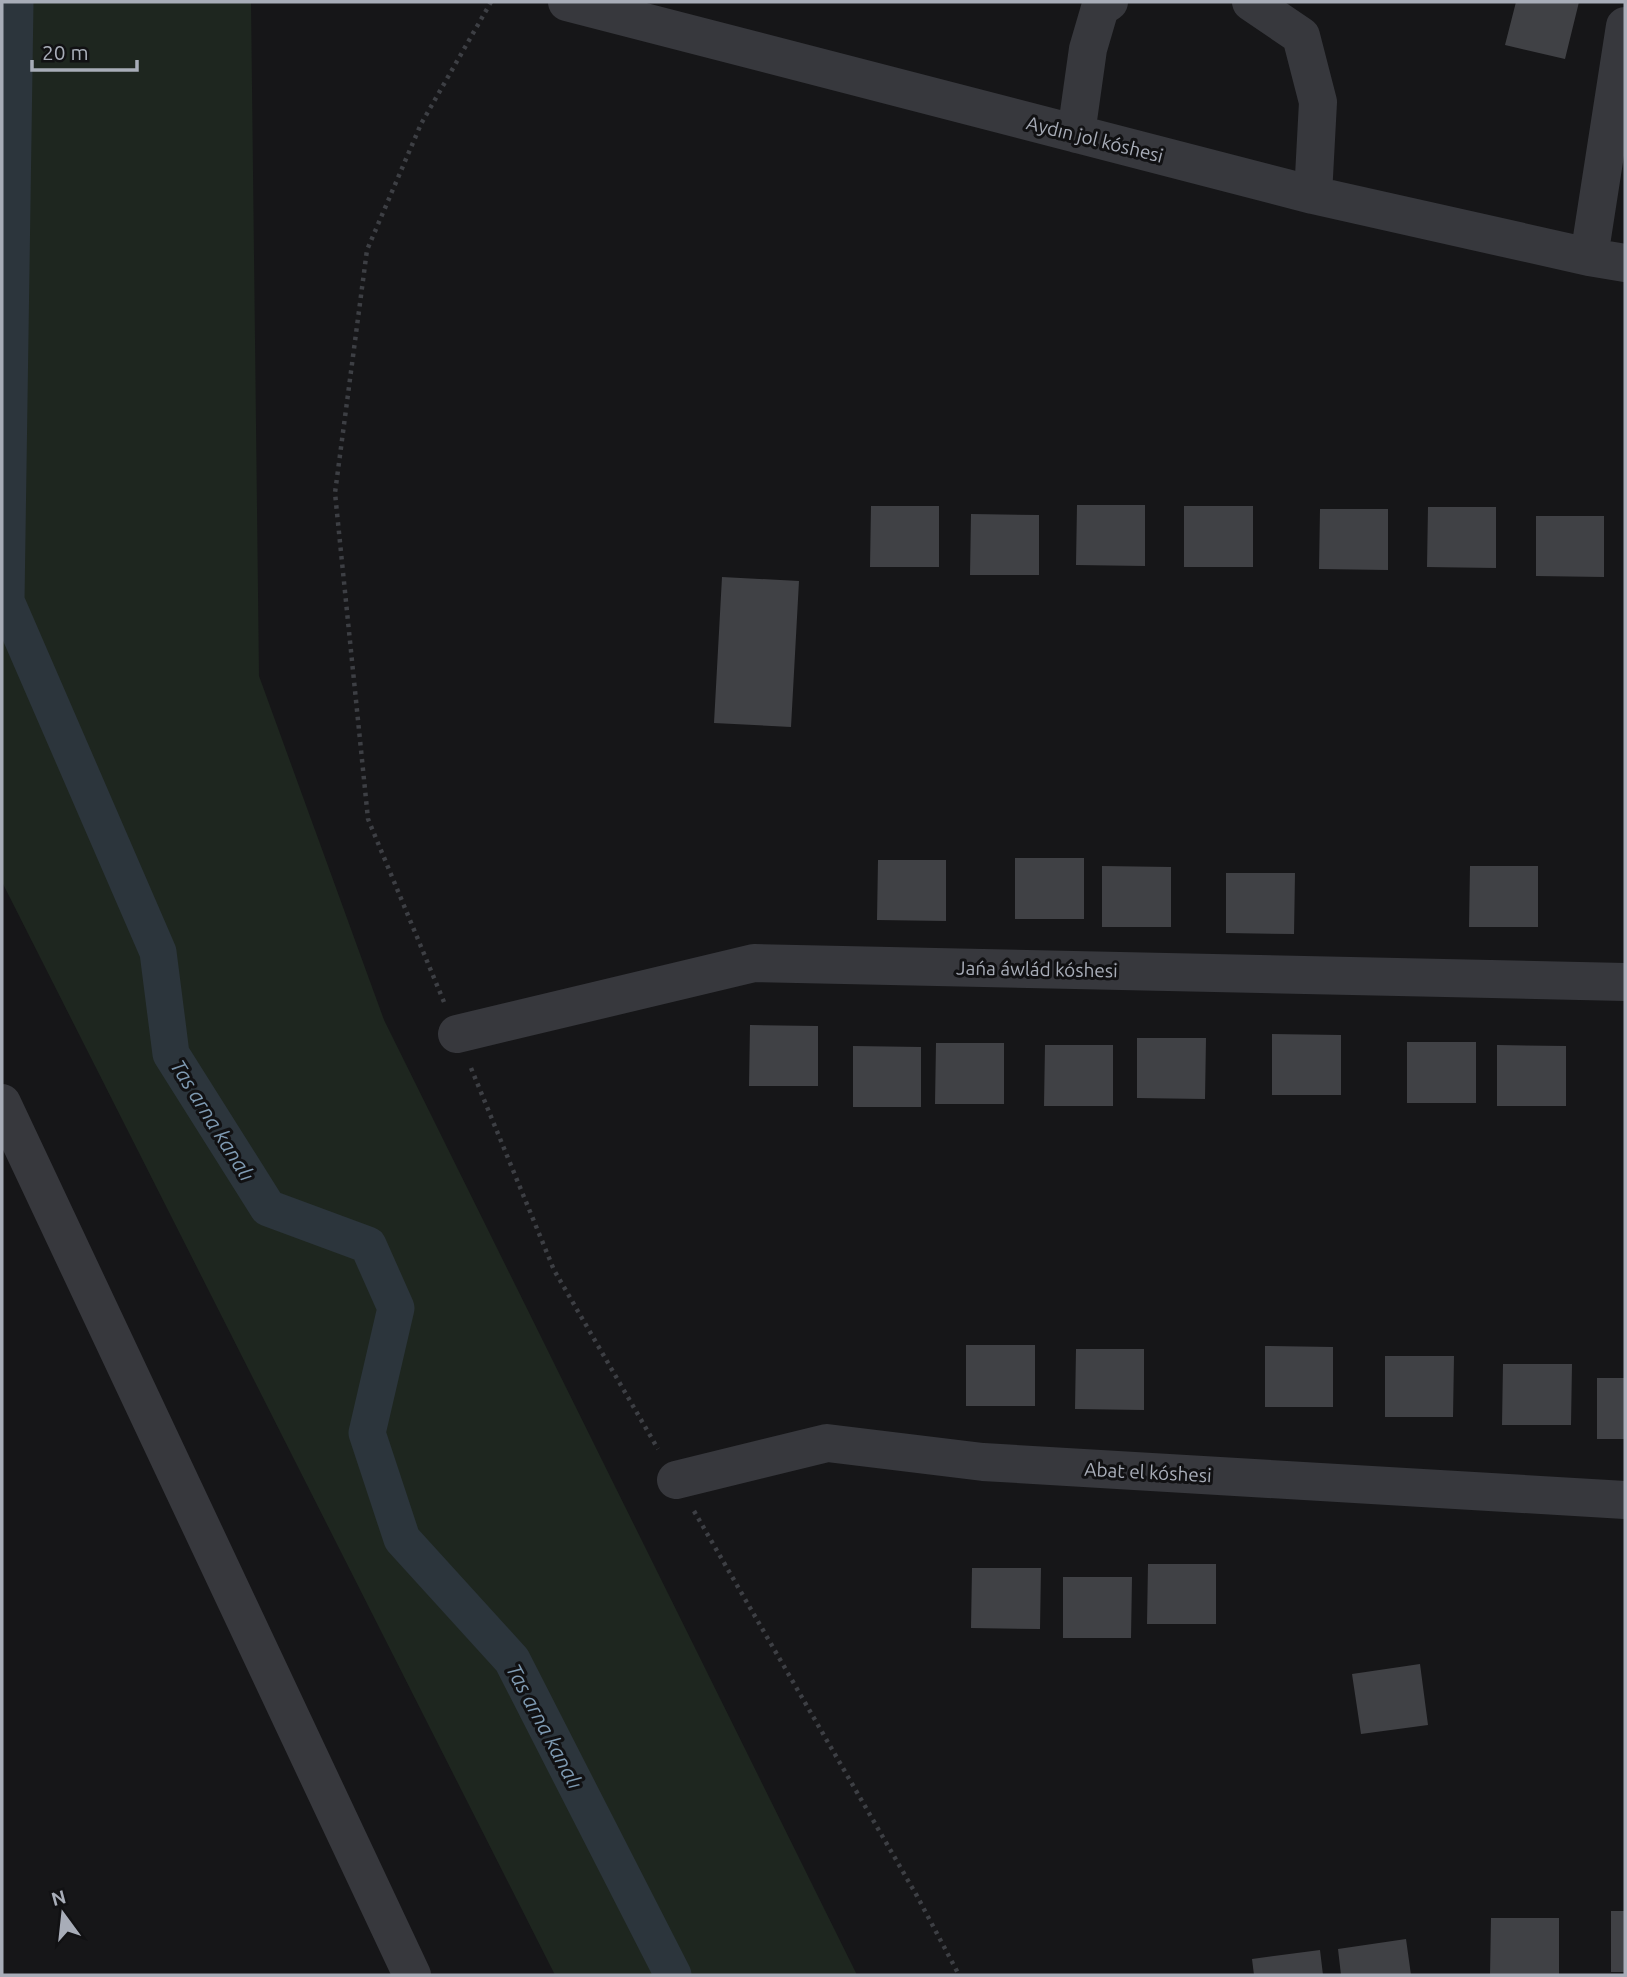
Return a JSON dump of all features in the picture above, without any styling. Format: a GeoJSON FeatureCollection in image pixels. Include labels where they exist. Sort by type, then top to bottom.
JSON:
{"type":"FeatureCollection","features":[{"type":"Feature","properties":{"kind":"street","name":"Aydın jol kóshesi"},"geometry":{"type":"LineString","coordinates":[[568,2],[1313,195],[1607,260]]}},
{"type":"Feature","properties":{"kind":"street"},"geometry":{"type":"LineString","coordinates":[[1076,134],[1088,49],[1100,8],[1109,2]]}},
{"type":"Feature","properties":{"kind":"street"},"geometry":{"type":"LineString","coordinates":[[1251,2],[1301,36],[1318,102],[1313,195]]}},
{"type":"Feature","properties":{"kind":"street"},"geometry":{"type":"LineString","coordinates":[[1607,260],[1625,26]]}},
{"type":"Feature","properties":{"kind":"street","name":"Jańa áwlád kóshesi"},"geometry":{"type":"LineString","coordinates":[[457,1034],[754,963],[1625,982]]}},
{"type":"Feature","properties":{"kind":"street"},"geometry":{"type":"LineString","coordinates":[[2,1102],[412,1975]]}},
{"type":"Feature","properties":{"kind":"street","name":"Abat el kóshesi"},"geometry":{"type":"LineString","coordinates":[[676,1480],[827,1443],[983,1462],[1625,1500]]}},
{"type":"Feature","properties":{"kind":"shaded area"},"geometry":{"type":"Polygon","coordinates":[[[2,2],[251,2],[259,676],[384,1020],[857,1975],[555,1975],[2,882],[2,2]]]}},
{"type":"Feature","properties":{"kind":"building"},"geometry":{"type":"Polygon","coordinates":[[[1516,2],[1579,2],[1565,59],[1505,45],[1516,2]]]}},
{"type":"Feature","properties":{"kind":"building"},"geometry":{"type":"Polygon","coordinates":[[[1077,505],[1145,505],[1145,566],[1076,565],[1077,505]]]}},
{"type":"Feature","properties":{"kind":"building"},"geometry":{"type":"Polygon","coordinates":[[[871,506],[939,506],[939,567],[870,567],[871,506]]]}},
{"type":"Feature","properties":{"kind":"building"},"geometry":{"type":"Polygon","coordinates":[[[1184,506],[1253,506],[1253,567],[1184,567],[1184,506]]]}},
{"type":"Feature","properties":{"kind":"building"},"geometry":{"type":"Polygon","coordinates":[[[1428,507],[1496,507],[1496,568],[1427,567],[1428,507]]]}},
{"type":"Feature","properties":{"kind":"building"},"geometry":{"type":"Polygon","coordinates":[[[1320,509],[1388,509],[1388,570],[1319,569],[1320,509]]]}},
{"type":"Feature","properties":{"kind":"building"},"geometry":{"type":"Polygon","coordinates":[[[971,514],[1039,515],[1039,575],[970,575],[971,514]]]}},
{"type":"Feature","properties":{"kind":"building"},"geometry":{"type":"Polygon","coordinates":[[[1536,516],[1604,516],[1604,577],[1536,576],[1536,516]]]}},
{"type":"Feature","properties":{"kind":"building"},"geometry":{"type":"Polygon","coordinates":[[[722,577],[799,581],[791,727],[714,723],[722,577]]]}},
{"type":"Feature","properties":{"kind":"building"},"geometry":{"type":"Polygon","coordinates":[[[1015,858],[1084,858],[1084,919],[1015,919],[1015,858]]]}},
{"type":"Feature","properties":{"kind":"building"},"geometry":{"type":"Polygon","coordinates":[[[878,860],[946,860],[946,921],[877,920],[878,860]]]}},
{"type":"Feature","properties":{"kind":"building"},"geometry":{"type":"Polygon","coordinates":[[[1102,866],[1171,867],[1171,927],[1102,927],[1102,866]]]}},
{"type":"Feature","properties":{"kind":"building"},"geometry":{"type":"Polygon","coordinates":[[[1470,866],[1538,866],[1538,927],[1469,927],[1470,866]]]}},
{"type":"Feature","properties":{"kind":"building"},"geometry":{"type":"Polygon","coordinates":[[[1226,873],[1295,873],[1294,934],[1226,933],[1226,873]]]}},
{"type":"Feature","properties":{"kind":"building"},"geometry":{"type":"Polygon","coordinates":[[[750,1025],[818,1026],[818,1086],[749,1086],[750,1025]]]}},
{"type":"Feature","properties":{"kind":"building"},"geometry":{"type":"Polygon","coordinates":[[[1272,1034],[1341,1035],[1341,1095],[1272,1095],[1272,1034]]]}},
{"type":"Feature","properties":{"kind":"building"},"geometry":{"type":"Polygon","coordinates":[[[1137,1038],[1206,1038],[1205,1099],[1137,1098],[1137,1038]]]}},
{"type":"Feature","properties":{"kind":"building"},"geometry":{"type":"Polygon","coordinates":[[[1407,1042],[1476,1042],[1476,1103],[1407,1103],[1407,1042]]]}},
{"type":"Feature","properties":{"kind":"building"},"geometry":{"type":"Polygon","coordinates":[[[936,1043],[1004,1043],[1004,1104],[935,1104],[936,1043]]]}},
{"type":"Feature","properties":{"kind":"building"},"geometry":{"type":"Polygon","coordinates":[[[1045,1045],[1113,1045],[1113,1106],[1044,1106],[1045,1045]]]}},
{"type":"Feature","properties":{"kind":"building"},"geometry":{"type":"Polygon","coordinates":[[[1497,1045],[1566,1046],[1566,1106],[1497,1106],[1497,1045]]]}},
{"type":"Feature","properties":{"kind":"building"},"geometry":{"type":"Polygon","coordinates":[[[853,1046],[921,1047],[921,1107],[853,1107],[853,1046]]]}},
{"type":"Feature","properties":{"kind":"building"},"geometry":{"type":"Polygon","coordinates":[[[966,1345],[1035,1345],[1035,1406],[966,1406],[966,1345]]]}},
{"type":"Feature","properties":{"kind":"building"},"geometry":{"type":"Polygon","coordinates":[[[1265,1346],[1333,1347],[1333,1407],[1265,1407],[1265,1346]]]}},
{"type":"Feature","properties":{"kind":"building"},"geometry":{"type":"Polygon","coordinates":[[[1076,1349],[1144,1349],[1144,1410],[1075,1409],[1076,1349]]]}},
{"type":"Feature","properties":{"kind":"building"},"geometry":{"type":"Polygon","coordinates":[[[1385,1356],[1454,1356],[1453,1417],[1385,1417],[1385,1356]]]}},
{"type":"Feature","properties":{"kind":"building"},"geometry":{"type":"Polygon","coordinates":[[[1503,1364],[1572,1364],[1571,1425],[1502,1425],[1503,1364]]]}},
{"type":"Feature","properties":{"kind":"building"},"geometry":{"type":"Polygon","coordinates":[[[1597,1378],[1625,1378],[1625,1439],[1597,1439],[1597,1378]]]}},
{"type":"Feature","properties":{"kind":"building"},"geometry":{"type":"Polygon","coordinates":[[[1148,1564],[1216,1564],[1216,1624],[1147,1624],[1148,1564]]]}},
{"type":"Feature","properties":{"kind":"building"},"geometry":{"type":"Polygon","coordinates":[[[972,1568],[1041,1568],[1040,1629],[971,1628],[972,1568]]]}},
{"type":"Feature","properties":{"kind":"building"},"geometry":{"type":"Polygon","coordinates":[[[1063,1577],[1132,1577],[1131,1638],[1063,1638],[1063,1577]]]}},
{"type":"Feature","properties":{"kind":"building"},"geometry":{"type":"Polygon","coordinates":[[[1420,1664],[1428,1725],[1361,1734],[1352,1674],[1420,1664]]]}},
{"type":"Feature","properties":{"kind":"building"},"geometry":{"type":"Polygon","coordinates":[[[1611,1911],[1625,1911],[1625,1972],[1611,1972],[1611,1911]]]}},
{"type":"Feature","properties":{"kind":"building"},"geometry":{"type":"Polygon","coordinates":[[[1491,1918],[1559,1918],[1559,1975],[1490,1975],[1491,1918]]]}},
{"type":"Feature","properties":{"kind":"building"},"geometry":{"type":"Polygon","coordinates":[[[1406,1939],[1411,1975],[1341,1975],[1338,1949],[1406,1939]]]}},
{"type":"Feature","properties":{"kind":"building"},"geometry":{"type":"Polygon","coordinates":[[[1320,1950],[1323,1975],[1254,1975],[1252,1959],[1320,1950]]]}},
{"type":"Feature","properties":{"kind":"waterway","name":"Tas arna kanalı"},"geometry":{"type":"LineString","coordinates":[[15,2],[6,601],[158,952],[171,1054],[268,1208],[368,1245],[396,1308],[367,1433],[402,1539],[512,1660],[673,1975]]}}]}
